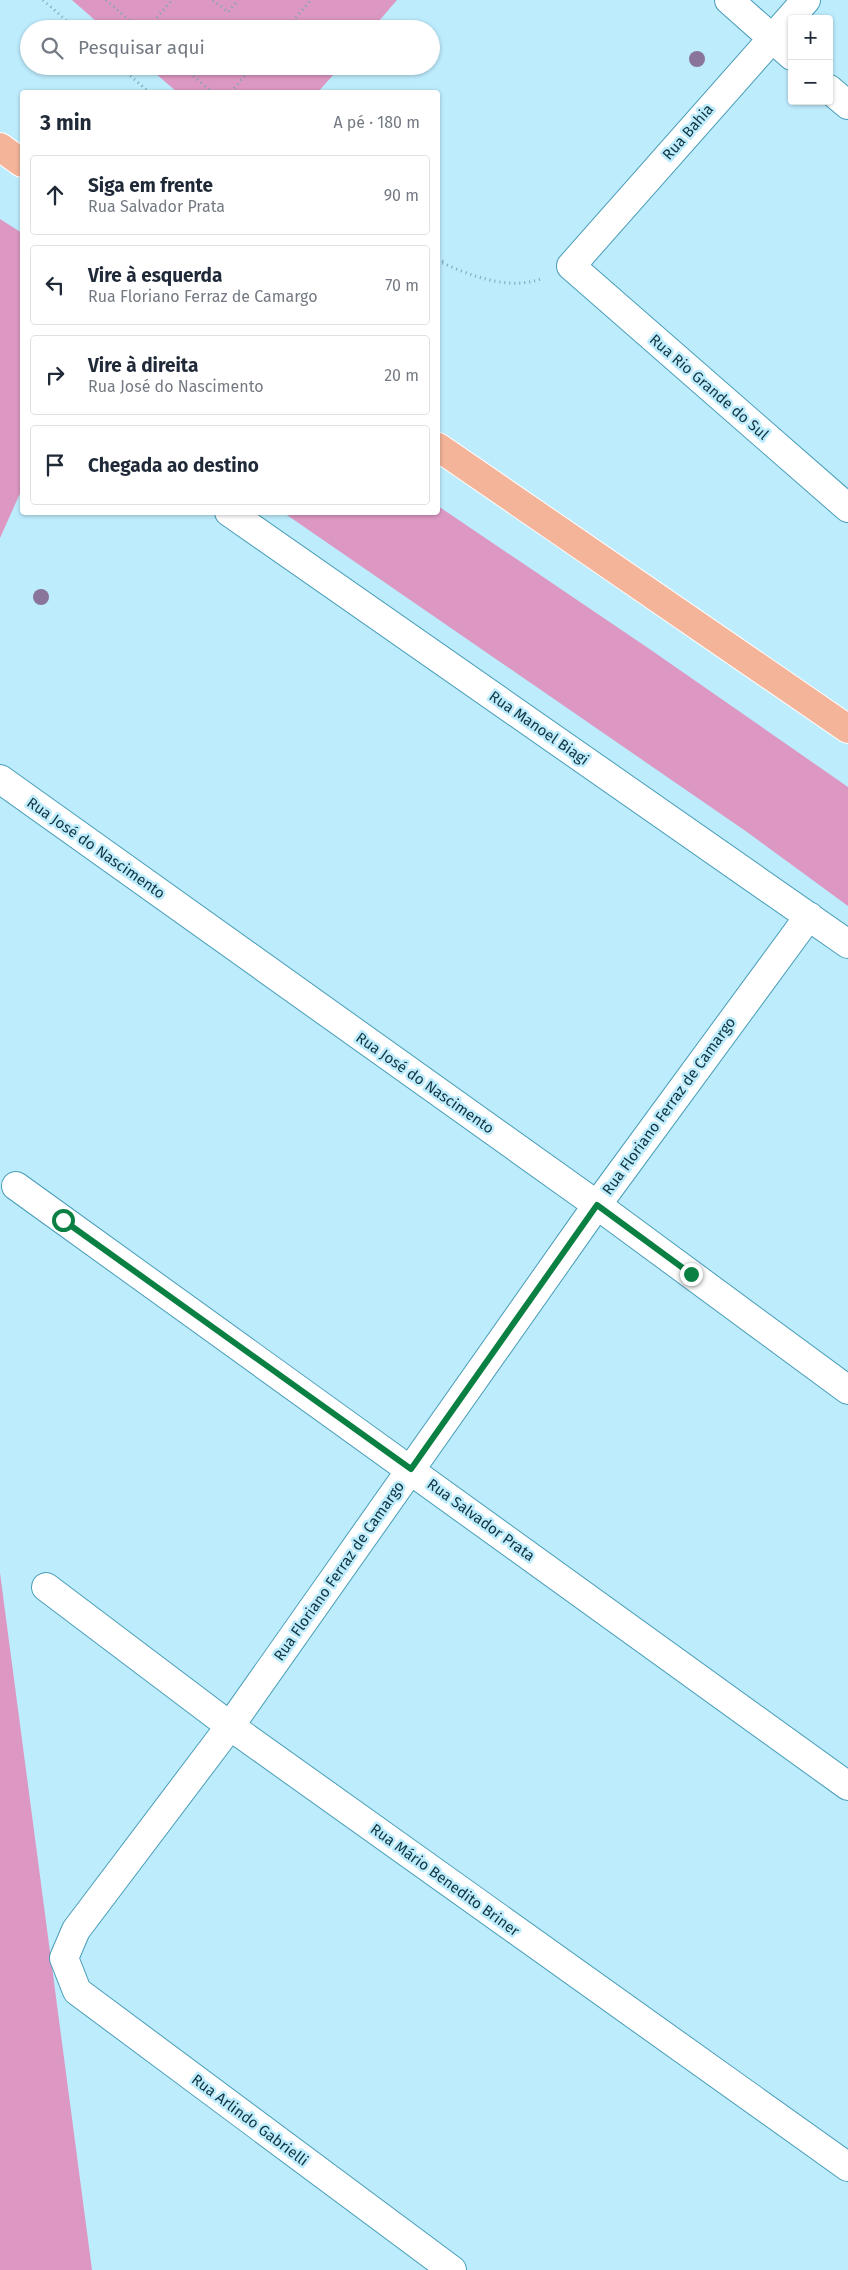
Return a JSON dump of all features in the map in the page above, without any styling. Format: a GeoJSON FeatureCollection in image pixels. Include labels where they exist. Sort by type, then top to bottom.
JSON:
{"type":"FeatureCollection","features":[{"type":"Feature","properties":{"kind":"main road"},"geometry":{"type":"LineString","coordinates":[[0,147],[20,161]]}},
{"type":"Feature","properties":{"kind":"main road"},"geometry":{"type":"LineString","coordinates":[[440,448],[848,729]]}},
{"type":"Feature","properties":{"kind":"street"},"geometry":{"type":"LineString","coordinates":[[729,0],[788,53]]}},
{"type":"Feature","properties":{"kind":"street","name":"Rua Bahia"},"geometry":{"type":"LineString","coordinates":[[571,266],[770,38],[806,0]]}},
{"type":"Feature","properties":{"kind":"street"},"geometry":{"type":"LineString","coordinates":[[833,92],[848,105]]}},
{"type":"Feature","properties":{"kind":"street","name":"Rua Rio Grande do Sul"},"geometry":{"type":"LineString","coordinates":[[571,266],[848,508]]}},
{"type":"Feature","properties":{"kind":"street","name":"Rua Manoel Biagi"},"geometry":{"type":"LineString","coordinates":[[233,515],[848,944]]}},
{"type":"Feature","properties":{"kind":"street","name":"Rua José do Nascimento"},"geometry":{"type":"LineString","coordinates":[[0,780],[597,1205],[848,1390]]}},
{"type":"Feature","properties":{"kind":"street","name":"Rua Floriano Ferraz de Camargo"},"geometry":{"type":"LineString","coordinates":[[64,1958],[76,1930],[230,1726],[597,1205],[809,916]]}},
{"type":"Feature","properties":{"kind":"street","name":"Rua Salvador Prata"},"geometry":{"type":"LineString","coordinates":[[16,1186],[411,1469],[848,1786]]}},
{"type":"Feature","properties":{"kind":"street","name":"Rua Mário Benedito Briner"},"geometry":{"type":"LineString","coordinates":[[46,1587],[230,1726],[848,2167]]}},
{"type":"Feature","properties":{"kind":"street","name":"Rua Arlindo Gabrielli"},"geometry":{"type":"LineString","coordinates":[[64,1958],[77,1991],[452,2270]]}},
{"type":"Feature","properties":{"kind":"path"},"geometry":{"type":"LineString","coordinates":[[43,0],[66,20]]}},
{"type":"Feature","properties":{"kind":"path"},"geometry":{"type":"LineString","coordinates":[[106,0],[129,20]]}},
{"type":"Feature","properties":{"kind":"path"},"geometry":{"type":"LineString","coordinates":[[155,20],[172,0]]}},
{"type":"Feature","properties":{"kind":"path"},"geometry":{"type":"LineString","coordinates":[[213,0],[228,12],[238,0]]}},
{"type":"Feature","properties":{"kind":"path"},"geometry":{"type":"LineString","coordinates":[[294,20],[311,0]]}},
{"type":"Feature","properties":{"kind":"path"},"geometry":{"type":"LineString","coordinates":[[129,75],[146,90]]}},
{"type":"Feature","properties":{"kind":"path"},"geometry":{"type":"LineString","coordinates":[[192,75],[210,90]]}},
{"type":"Feature","properties":{"kind":"path"},"geometry":{"type":"LineString","coordinates":[[233,90],[245,75]]}},
{"type":"Feature","properties":{"kind":"path"},"geometry":{"type":"LineString","coordinates":[[440,260],[458,270],[486,280],[530,283],[571,266]]}},
{"type":"Feature","properties":{"kind":"shaded area"},"geometry":{"type":"Polygon","coordinates":[[[72,0],[397,0],[380,20],[95,20],[72,0]]]}},
{"type":"Feature","properties":{"kind":"shaded area"},"geometry":{"type":"Polygon","coordinates":[[[157,75],[333,75],[320,90],[175,90],[157,75]]]}},
{"type":"Feature","properties":{"kind":"shaded area"},"geometry":{"type":"Polygon","coordinates":[[[0,219],[20,232],[20,493],[0,538],[0,219]]]}},
{"type":"Feature","properties":{"kind":"shaded area"},"geometry":{"type":"Polygon","coordinates":[[[440,507],[648,648],[848,787],[848,906],[747,832],[287,515],[440,515],[440,507]]]}},
{"type":"Feature","properties":{"kind":"shaded area"},"geometry":{"type":"Polygon","coordinates":[[[0,1573],[92,2270],[0,2270],[0,1573]]]}},
{"type":"Feature","properties":{"kind":"route"},"geometry":{"type":"LineString","coordinates":[[63,1220],[411,1469],[597,1205],[691,1274]]}}]}
